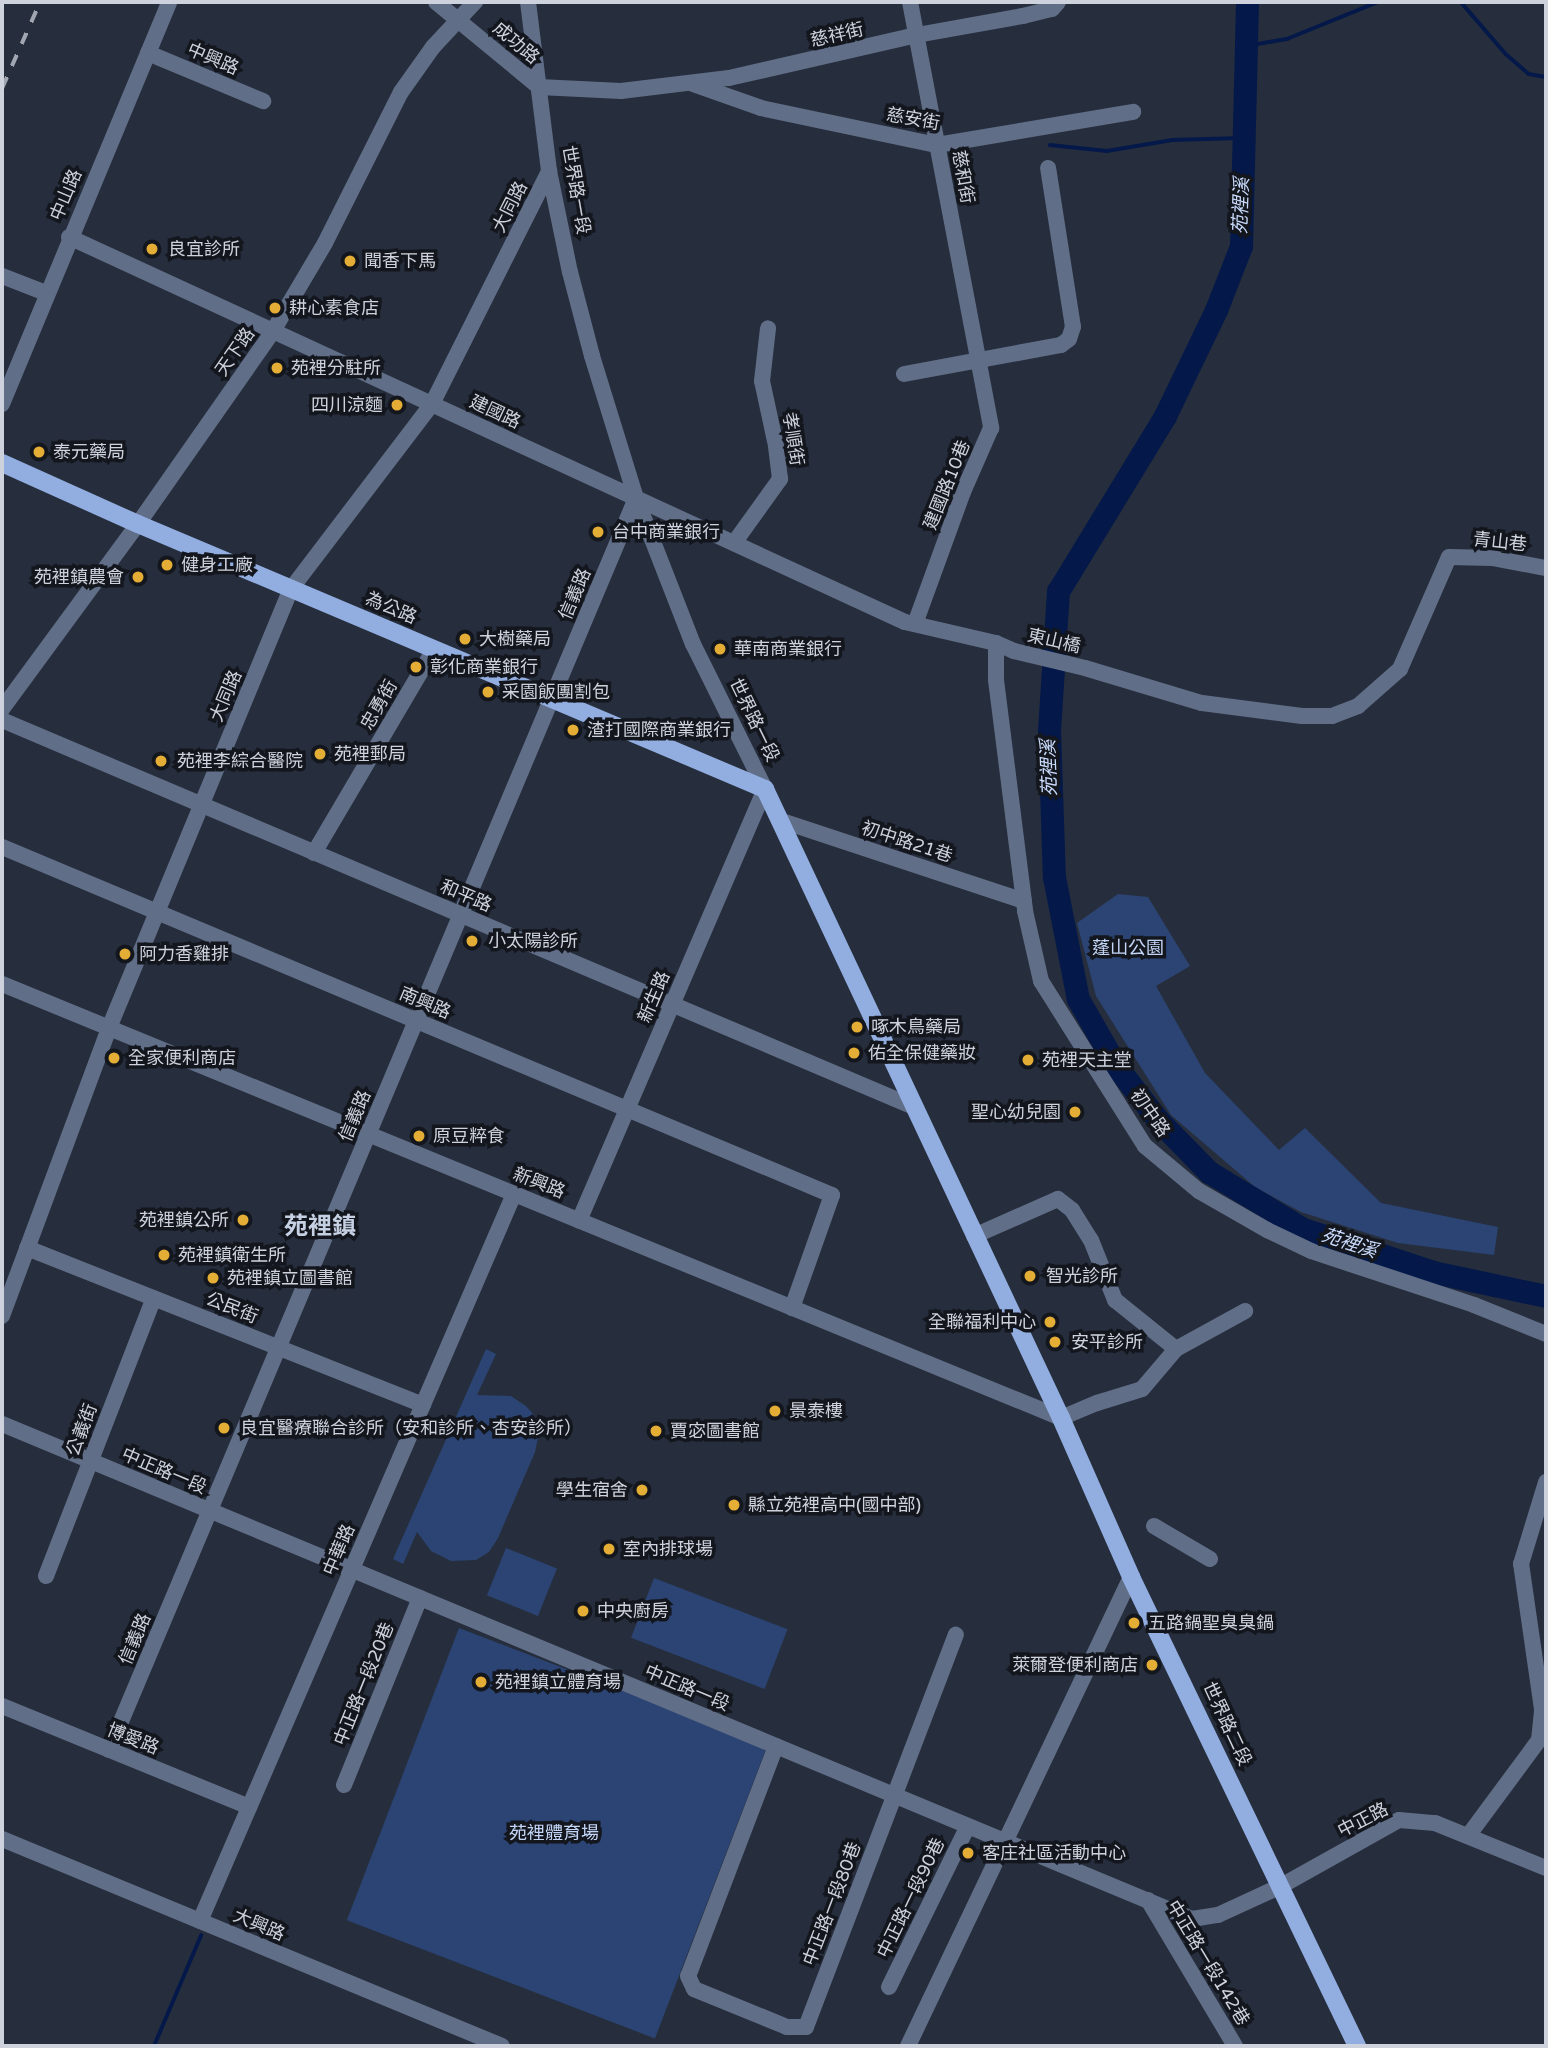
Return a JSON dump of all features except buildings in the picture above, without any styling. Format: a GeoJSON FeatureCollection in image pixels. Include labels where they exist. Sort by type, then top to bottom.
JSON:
{"type":"FeatureCollection","features":[{"type":"Feature","properties":{"kind":"main road","name":"為公路"},"geometry":{"type":"LineString","coordinates":[[2,463],[138,524],[765,789]]}},
{"type":"Feature","properties":{"kind":"main road","name":"世界路一段"},"geometry":{"type":"LineString","coordinates":[[765,789],[1061,1418]]}},
{"type":"Feature","properties":{"kind":"main road","name":"世界路二段"},"geometry":{"type":"LineString","coordinates":[[1061,1418],[1131,1577],[1357,2046]]}},
{"type":"Feature","properties":{"kind":"street","name":"中山路"},"geometry":{"type":"LineString","coordinates":[[2,404],[69,237],[169,2]]}},
{"type":"Feature","properties":{"kind":"street","name":"成功路"},"geometry":{"type":"LineString","coordinates":[[436,2],[539,87]]}},
{"type":"Feature","properties":{"kind":"street","name":"天下路"},"geometry":{"type":"LineString","coordinates":[[2,709],[138,524],[273,331],[325,243],[401,92],[457,19],[475,2]]}},
{"type":"Feature","properties":{"kind":"street","name":"世界路一段"},"geometry":{"type":"LineString","coordinates":[[528,2],[550,171],[589,344],[636,498],[694,645],[765,789]]}},
{"type":"Feature","properties":{"kind":"street","name":"慈和街"},"geometry":{"type":"LineString","coordinates":[[911,2],[976,358]]}},
{"type":"Feature","properties":{"kind":"street","name":"慈祥街"},"geometry":{"type":"LineString","coordinates":[[539,87],[621,90],[691,83],[780,67],[917,35],[1023,16],[1052,9],[1058,2]]}},
{"type":"Feature","properties":{"kind":"street","name":"中興路"},"geometry":{"type":"LineString","coordinates":[[148,52],[263,101]]}},
{"type":"Feature","properties":{"kind":"street","name":"慈安街"},"geometry":{"type":"LineString","coordinates":[[691,83],[761,108],[937,145],[1133,112]]}},
{"type":"Feature","properties":{"kind":"street"},"geometry":{"type":"LineString","coordinates":[[904,374],[976,358],[1061,345],[1069,338],[1073,327],[1048,168]]}},
{"type":"Feature","properties":{"kind":"street","name":"大同路"},"geometry":{"type":"LineString","coordinates":[[2,1316],[109,1028],[291,589],[432,404],[550,171]]}},
{"type":"Feature","properties":{"kind":"street","name":"建國路"},"geometry":{"type":"LineString","coordinates":[[69,237],[910,623],[996,643]]}},
{"type":"Feature","properties":{"kind":"street"},"geometry":{"type":"LineString","coordinates":[[2,276],[46,293]]}},
{"type":"Feature","properties":{"kind":"street","name":"孝順街"},"geometry":{"type":"LineString","coordinates":[[734,543],[780,479],[762,381],[768,328]]}},
{"type":"Feature","properties":{"kind":"street","name":"建國路10巷"},"geometry":{"type":"LineString","coordinates":[[910,623],[991,428],[976,358]]}},
{"type":"Feature","properties":{"kind":"street","name":"信義路"},"geometry":{"type":"LineString","coordinates":[[109,1750],[636,498]]}},
{"type":"Feature","properties":{"kind":"street","name":"青山巷"},"geometry":{"type":"LineString","coordinates":[[1449,556],[1492,558],[1546,568]]}},
{"type":"Feature","properties":{"kind":"street","name":"東山橋"},"geometry":{"type":"LineString","coordinates":[[996,643],[1014,651],[1085,668],[1202,703],[1302,716],[1332,716],[1358,706],[1400,669],[1449,556]]}},
{"type":"Feature","properties":{"kind":"street","name":"初中路"},"geometry":{"type":"LineString","coordinates":[[996,643],[996,680],[1024,901],[1041,981],[1145,1146],[1199,1191],[1267,1230],[1311,1251],[1474,1305],[1546,1334]]}},
{"type":"Feature","properties":{"kind":"street","name":"忠勇街"},"geometry":{"type":"LineString","coordinates":[[314,853],[434,649]]}},
{"type":"Feature","properties":{"kind":"street","name":"和平路"},"geometry":{"type":"LineString","coordinates":[[2,720],[915,1107]]}},
{"type":"Feature","properties":{"kind":"street","name":"新生路"},"geometry":{"type":"LineString","coordinates":[[579,1221],[765,789]]}},
{"type":"Feature","properties":{"kind":"street","name":"初中路21巷"},"geometry":{"type":"LineString","coordinates":[[779,820],[1024,901]]}},
{"type":"Feature","properties":{"kind":"street","name":"南興路"},"geometry":{"type":"LineString","coordinates":[[2,847],[832,1195],[792,1308]]}},
{"type":"Feature","properties":{"kind":"street","name":"新興路"},"geometry":{"type":"LineString","coordinates":[[2,984],[1061,1418]]}},
{"type":"Feature","properties":{"kind":"street","name":"中華路"},"geometry":{"type":"LineString","coordinates":[[200,1921],[514,1194]]}},
{"type":"Feature","properties":{"kind":"street"},"geometry":{"type":"LineString","coordinates":[[974,1236],[1058,1199],[1072,1210],[1091,1240],[1115,1300],[1177,1349]]}},
{"type":"Feature","properties":{"kind":"street","name":"公民街"},"geometry":{"type":"LineString","coordinates":[[27,1248],[423,1405]]}},
{"type":"Feature","properties":{"kind":"street","name":"公義街"},"geometry":{"type":"LineString","coordinates":[[46,1576],[154,1298]]}},
{"type":"Feature","properties":{"kind":"street"},"geometry":{"type":"LineString","coordinates":[[1061,1418],[1097,1403],[1142,1390],[1177,1349],[1245,1311]]}},
{"type":"Feature","properties":{"kind":"street","name":"中正路一段"},"geometry":{"type":"LineString","coordinates":[[2,1424],[1192,1919],[1218,1915],[1281,1886]]}},
{"type":"Feature","properties":{"kind":"street"},"geometry":{"type":"LineString","coordinates":[[1468,1836],[1539,1740],[1542,1709],[1521,1564],[1546,1482]]}},
{"type":"Feature","properties":{"kind":"street"},"geometry":{"type":"LineString","coordinates":[[1154,1526],[1210,1559]]}},
{"type":"Feature","properties":{"kind":"street"},"geometry":{"type":"LineString","coordinates":[[908,2046],[1131,1577]]}},
{"type":"Feature","properties":{"kind":"street","name":"中正路一段20巷"},"geometry":{"type":"LineString","coordinates":[[344,1785],[420,1598]]}},
{"type":"Feature","properties":{"kind":"street","name":"中正路一段80巷"},"geometry":{"type":"LineString","coordinates":[[776,1746],[688,1976],[694,1989],[788,2027],[806,2027],[956,1635]]}},
{"type":"Feature","properties":{"kind":"street","name":"博愛路"},"geometry":{"type":"LineString","coordinates":[[2,1706],[249,1807]]}},
{"type":"Feature","properties":{"kind":"street","name":"中正路"},"geometry":{"type":"LineString","coordinates":[[1281,1886],[1399,1820],[1435,1823],[1546,1868]]}},
{"type":"Feature","properties":{"kind":"street","name":"中正路一段90巷"},"geometry":{"type":"LineString","coordinates":[[889,1987],[968,1826]]}},
{"type":"Feature","properties":{"kind":"street","name":"大興路"},"geometry":{"type":"LineString","coordinates":[[2,1839],[502,2046]]}},
{"type":"Feature","properties":{"kind":"street","name":"中正路一段142巷"},"geometry":{"type":"LineString","coordinates":[[1148,1900],[1235,2046]]}},
{"type":"Feature","properties":{"kind":"green space","name":"蓬山公園"},"geometry":{"type":"Polygon","coordinates":[[[1118,894],[1148,897],[1190,966],[1156,986],[1205,1073],[1279,1150],[1305,1128],[1381,1203],[1498,1227],[1494,1255],[1398,1243],[1301,1212],[1255,1187],[1171,1115],[1096,996],[1077,923],[1118,894]]]}},
{"type":"Feature","properties":{"kind":"green space"},"geometry":{"type":"Polygon","coordinates":[[[486,1349],[496,1354],[477,1395],[511,1396],[526,1406],[534,1415],[539,1433],[535,1452],[498,1538],[489,1552],[476,1560],[451,1561],[431,1551],[417,1532],[403,1564],[393,1559],[486,1349]]]}},
{"type":"Feature","properties":{"kind":"green space"},"geometry":{"type":"Polygon","coordinates":[[[506,1548],[557,1569],[538,1616],[487,1595],[506,1548]]]}},
{"type":"Feature","properties":{"kind":"green space"},"geometry":{"type":"Polygon","coordinates":[[[654,1578],[788,1629],[765,1689],[631,1638],[654,1578]]]}},
{"type":"Feature","properties":{"kind":"green space","name":"苑裡體育場"},"geometry":{"type":"Polygon","coordinates":[[[459,1628],[767,1746],[655,2038],[347,1920],[459,1628]]]}},
{"type":"Feature","properties":{"kind":"waterway","name":"苑裡溪"},"geometry":{"type":"LineString","coordinates":[[1247,2],[1241,246],[1216,310],[1165,416],[1058,591],[1049,729],[1054,877],[1078,999],[1117,1067],[1158,1120],[1209,1172],[1303,1229],[1433,1272],[1546,1296]]}},
{"type":"Feature","properties":{"kind":"waterway"},"geometry":{"type":"LineString","coordinates":[[1246,46],[1287,39],[1378,2]]}},
{"type":"Feature","properties":{"kind":"waterway"},"geometry":{"type":"LineString","coordinates":[[1461,2],[1506,54],[1529,74],[1546,77]]}},
{"type":"Feature","properties":{"kind":"waterway"},"geometry":{"type":"LineString","coordinates":[[1050,145],[1107,151],[1172,140],[1242,138]]}},
{"type":"Feature","properties":{"kind":"waterway"},"geometry":{"type":"LineString","coordinates":[[154,2046],[201,1936]]}},
{"type":"Feature","properties":{"kind":"railway"},"geometry":{"type":"LineString","coordinates":[[2,88],[40,2]]}},
{"type":"Feature","properties":{"kind":"place","name":"良宜診所"},"geometry":{"type":"Point","coordinates":[152,249]}},
{"type":"Feature","properties":{"kind":"place","name":"聞香下馬"},"geometry":{"type":"Point","coordinates":[350,261]}},
{"type":"Feature","properties":{"kind":"place","name":"耕心素食店"},"geometry":{"type":"Point","coordinates":[275,308]}},
{"type":"Feature","properties":{"kind":"place","name":"苑裡分駐所"},"geometry":{"type":"Point","coordinates":[277,368]}},
{"type":"Feature","properties":{"kind":"place","name":"四川涼麵"},"geometry":{"type":"Point","coordinates":[397,405]}},
{"type":"Feature","properties":{"kind":"place","name":"泰元藥局"},"geometry":{"type":"Point","coordinates":[39,452]}},
{"type":"Feature","properties":{"kind":"place","name":"台中商業銀行"},"geometry":{"type":"Point","coordinates":[598,532]}},
{"type":"Feature","properties":{"kind":"place","name":"健身工廠"},"geometry":{"type":"Point","coordinates":[167,565]}},
{"type":"Feature","properties":{"kind":"place","name":"苑裡鎮農會"},"geometry":{"type":"Point","coordinates":[138,577]}},
{"type":"Feature","properties":{"kind":"place","name":"大樹藥局"},"geometry":{"type":"Point","coordinates":[465,639]}},
{"type":"Feature","properties":{"kind":"place","name":"華南商業銀行"},"geometry":{"type":"Point","coordinates":[720,649]}},
{"type":"Feature","properties":{"kind":"place","name":"彰化商業銀行"},"geometry":{"type":"Point","coordinates":[416,667]}},
{"type":"Feature","properties":{"kind":"place","name":"采園飯團割包"},"geometry":{"type":"Point","coordinates":[488,692]}},
{"type":"Feature","properties":{"kind":"place","name":"渣打國際商業銀行"},"geometry":{"type":"Point","coordinates":[573,730]}},
{"type":"Feature","properties":{"kind":"place","name":"苑裡郵局"},"geometry":{"type":"Point","coordinates":[320,754]}},
{"type":"Feature","properties":{"kind":"place","name":"苑裡李綜合醫院"},"geometry":{"type":"Point","coordinates":[161,761]}},
{"type":"Feature","properties":{"kind":"place","name":"小太陽診所"},"geometry":{"type":"Point","coordinates":[472,941]}},
{"type":"Feature","properties":{"kind":"place","name":"阿力香雞排"},"geometry":{"type":"Point","coordinates":[125,954]}},
{"type":"Feature","properties":{"kind":"place","name":"啄木鳥藥局"},"geometry":{"type":"Point","coordinates":[857,1027]}},
{"type":"Feature","properties":{"kind":"place","name":"佑全保健藥妝"},"geometry":{"type":"Point","coordinates":[854,1053]}},
{"type":"Feature","properties":{"kind":"place","name":"全家便利商店"},"geometry":{"type":"Point","coordinates":[114,1058]}},
{"type":"Feature","properties":{"kind":"place","name":"苑裡天主堂"},"geometry":{"type":"Point","coordinates":[1028,1060]}},
{"type":"Feature","properties":{"kind":"place","name":"聖心幼兒園"},"geometry":{"type":"Point","coordinates":[1075,1112]}},
{"type":"Feature","properties":{"kind":"place","name":"原豆粹食"},"geometry":{"type":"Point","coordinates":[419,1136]}},
{"type":"Feature","properties":{"kind":"place","name":"苑裡鎮公所"},"geometry":{"type":"Point","coordinates":[243,1220]}},
{"type":"Feature","properties":{"kind":"place","name":"苑裡鎮衛生所"},"geometry":{"type":"Point","coordinates":[164,1255]}},
{"type":"Feature","properties":{"kind":"place","name":"智光診所"},"geometry":{"type":"Point","coordinates":[1030,1276]}},
{"type":"Feature","properties":{"kind":"place","name":"苑裡鎮立圖書館"},"geometry":{"type":"Point","coordinates":[213,1278]}},
{"type":"Feature","properties":{"kind":"place","name":"全聯福利中心"},"geometry":{"type":"Point","coordinates":[1050,1322]}},
{"type":"Feature","properties":{"kind":"place","name":"安平診所"},"geometry":{"type":"Point","coordinates":[1055,1342]}},
{"type":"Feature","properties":{"kind":"place","name":"景泰樓"},"geometry":{"type":"Point","coordinates":[775,1411]}},
{"type":"Feature","properties":{"kind":"place","name":"良宜醫療聯合診所（安和診所、杏安診所）"},"geometry":{"type":"Point","coordinates":[224,1428]}},
{"type":"Feature","properties":{"kind":"place","name":"賈宓圖書館"},"geometry":{"type":"Point","coordinates":[656,1431]}},
{"type":"Feature","properties":{"kind":"place","name":"學生宿舍"},"geometry":{"type":"Point","coordinates":[642,1490]}},
{"type":"Feature","properties":{"kind":"place","name":"縣立苑裡高中(國中部)"},"geometry":{"type":"Point","coordinates":[734,1505]}},
{"type":"Feature","properties":{"kind":"place","name":"室內排球場"},"geometry":{"type":"Point","coordinates":[609,1549]}},
{"type":"Feature","properties":{"kind":"place","name":"中央廚房"},"geometry":{"type":"Point","coordinates":[583,1611]}},
{"type":"Feature","properties":{"kind":"place","name":"五路鍋聖臭臭鍋"},"geometry":{"type":"Point","coordinates":[1134,1623]}},
{"type":"Feature","properties":{"kind":"place","name":"萊爾登便利商店"},"geometry":{"type":"Point","coordinates":[1152,1665]}},
{"type":"Feature","properties":{"kind":"place","name":"苑裡鎮立體育場"},"geometry":{"type":"Point","coordinates":[481,1682]}},
{"type":"Feature","properties":{"kind":"place","name":"客庄社區活動中心"},"geometry":{"type":"Point","coordinates":[968,1853]}},
{"type":"Feature","properties":{"kind":"district","name":"苑裡鎮"},"geometry":{"type":"Point","coordinates":[320,1227]}}]}
